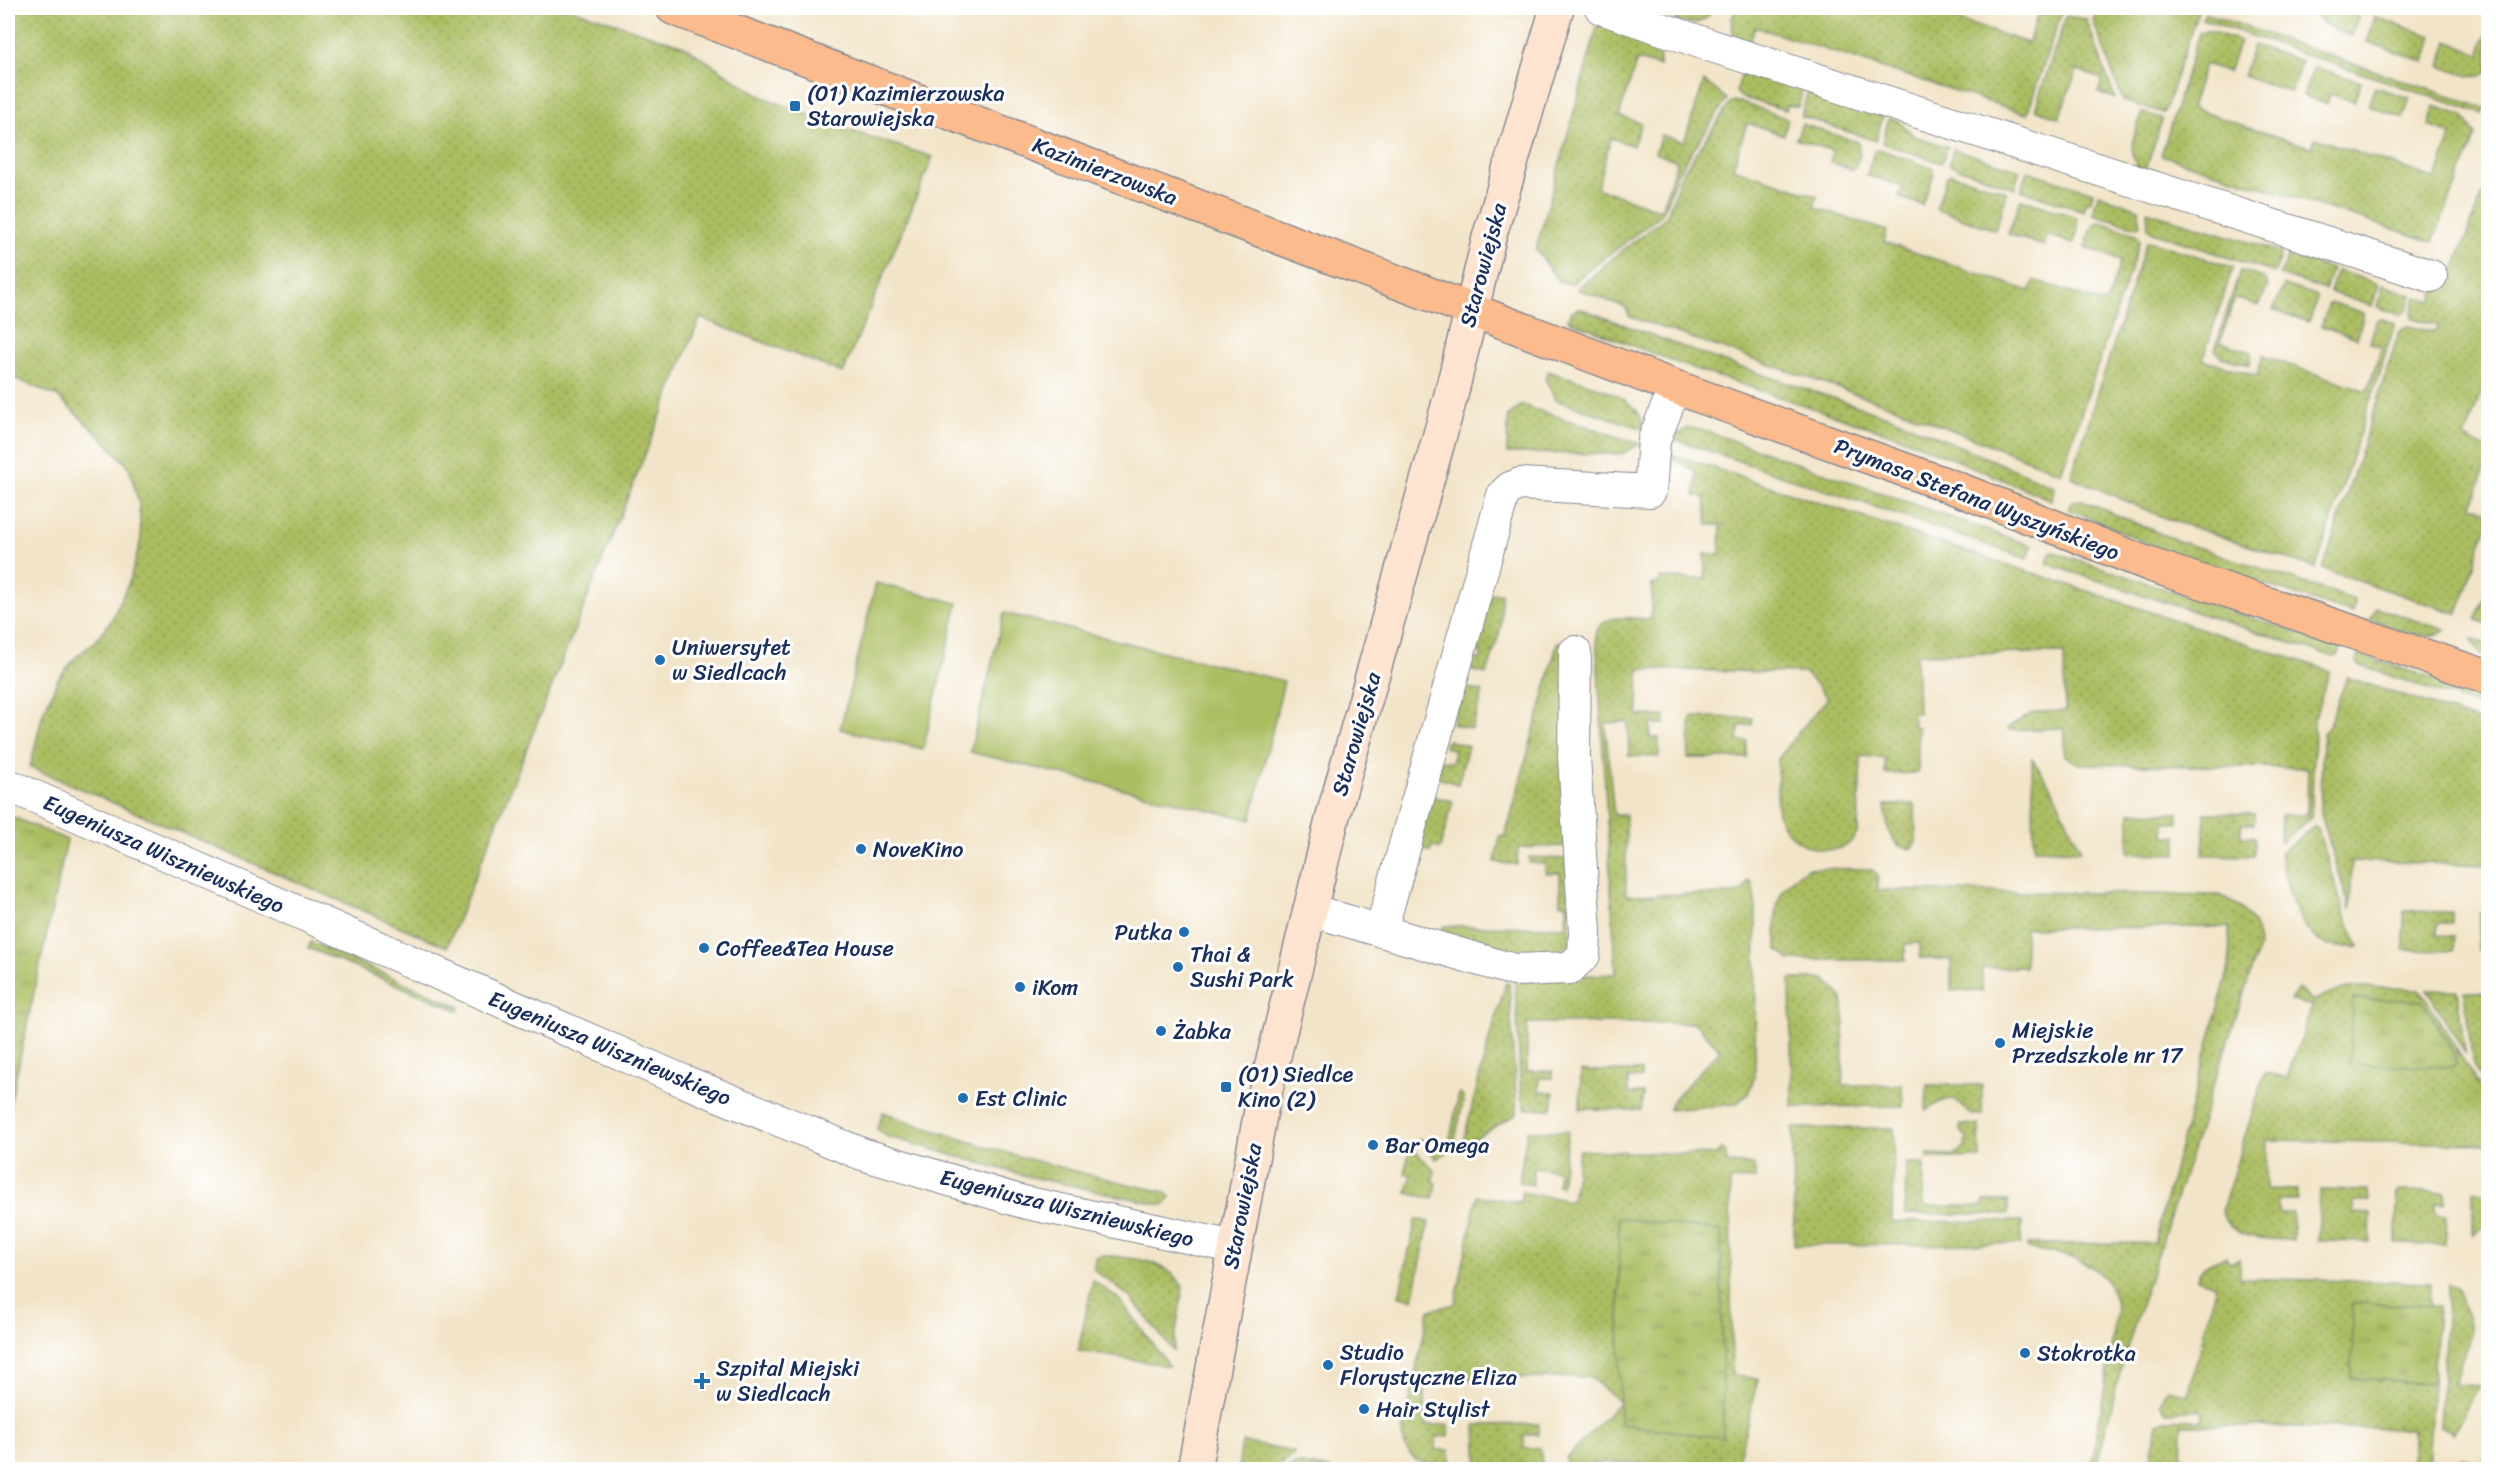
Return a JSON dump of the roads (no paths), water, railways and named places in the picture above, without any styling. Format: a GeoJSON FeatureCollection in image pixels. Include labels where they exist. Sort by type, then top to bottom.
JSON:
{"type":"FeatureCollection","features":[{"type":"Feature","properties":{"kind":"main road","name":"Kazimierzowska"},"geometry":{"type":"LineString","coordinates":[[673,8],[1471,309]]}},
{"type":"Feature","properties":{"kind":"main road","name":"Starowiejska"},"geometry":{"type":"LineString","coordinates":[[1194,1470],[1262,1105],[1337,800],[1450,399],[1471,309],[1557,8]]}},
{"type":"Feature","properties":{"kind":"main road","name":"Prymasa Stefana Wyszyńskiego"},"geometry":{"type":"LineString","coordinates":[[1471,309],[1676,387],[1958,489],[2151,565],[2488,677]]}},
{"type":"Feature","properties":{"kind":"street"},"geometry":{"type":"LineString","coordinates":[[1601,8],[1724,50],[2431,276]]}},
{"type":"Feature","properties":{"kind":"street"},"geometry":{"type":"LineString","coordinates":[[1382,931],[1503,495],[1510,488],[1520,484],[1650,490],[1654,440],[1676,387]]}},
{"type":"Feature","properties":{"kind":"street"},"geometry":{"type":"LineString","coordinates":[[1310,910],[1514,970],[1570,968],[1584,955],[1585,932],[1574,757],[1575,652]]}},
{"type":"Feature","properties":{"kind":"street","name":"Eugeniusza Wiszniewskiego"},"geometry":{"type":"LineString","coordinates":[[8,785],[672,1076],[862,1154],[1023,1202],[1234,1247]]}},
{"type":"Feature","properties":{"kind":"place","name":"(01) Kazimierzowska Starowiejska"},"geometry":{"type":"Point","coordinates":[795,106]}},
{"type":"Feature","properties":{"kind":"place","name":"Uniwersytet w Siedlcach"},"geometry":{"type":"Point","coordinates":[660,660]}},
{"type":"Feature","properties":{"kind":"place","name":"NoveKino"},"geometry":{"type":"Point","coordinates":[861,849]}},
{"type":"Feature","properties":{"kind":"place","name":"Putka"},"geometry":{"type":"Point","coordinates":[1184,932]}},
{"type":"Feature","properties":{"kind":"place","name":"Coffee&Tea House"},"geometry":{"type":"Point","coordinates":[704,948]}},
{"type":"Feature","properties":{"kind":"place","name":"Thai & Sushi Park"},"geometry":{"type":"Point","coordinates":[1178,967]}},
{"type":"Feature","properties":{"kind":"place","name":"iKom"},"geometry":{"type":"Point","coordinates":[1020,987]}},
{"type":"Feature","properties":{"kind":"place","name":"Żabka"},"geometry":{"type":"Point","coordinates":[1161,1031]}},
{"type":"Feature","properties":{"kind":"place","name":"Miejskie Przedszkole nr 17"},"geometry":{"type":"Point","coordinates":[2000,1043]}},
{"type":"Feature","properties":{"kind":"place","name":"(01) Siedlce Kino (2)"},"geometry":{"type":"Point","coordinates":[1226,1087]}},
{"type":"Feature","properties":{"kind":"place","name":"Est Clinic"},"geometry":{"type":"Point","coordinates":[963,1098]}},
{"type":"Feature","properties":{"kind":"place","name":"Bar Omega"},"geometry":{"type":"Point","coordinates":[1373,1145]}},
{"type":"Feature","properties":{"kind":"place","name":"Stokrotka"},"geometry":{"type":"Point","coordinates":[2025,1353]}},
{"type":"Feature","properties":{"kind":"place","name":"Studio Florystyczne Eliza"},"geometry":{"type":"Point","coordinates":[1328,1365]}},
{"type":"Feature","properties":{"kind":"place","name":"Szpital Miejski w Siedlcach"},"geometry":{"type":"Point","coordinates":[702,1381]}},
{"type":"Feature","properties":{"kind":"place","name":"Hair Stylist"},"geometry":{"type":"Point","coordinates":[1364,1409]}}]}
